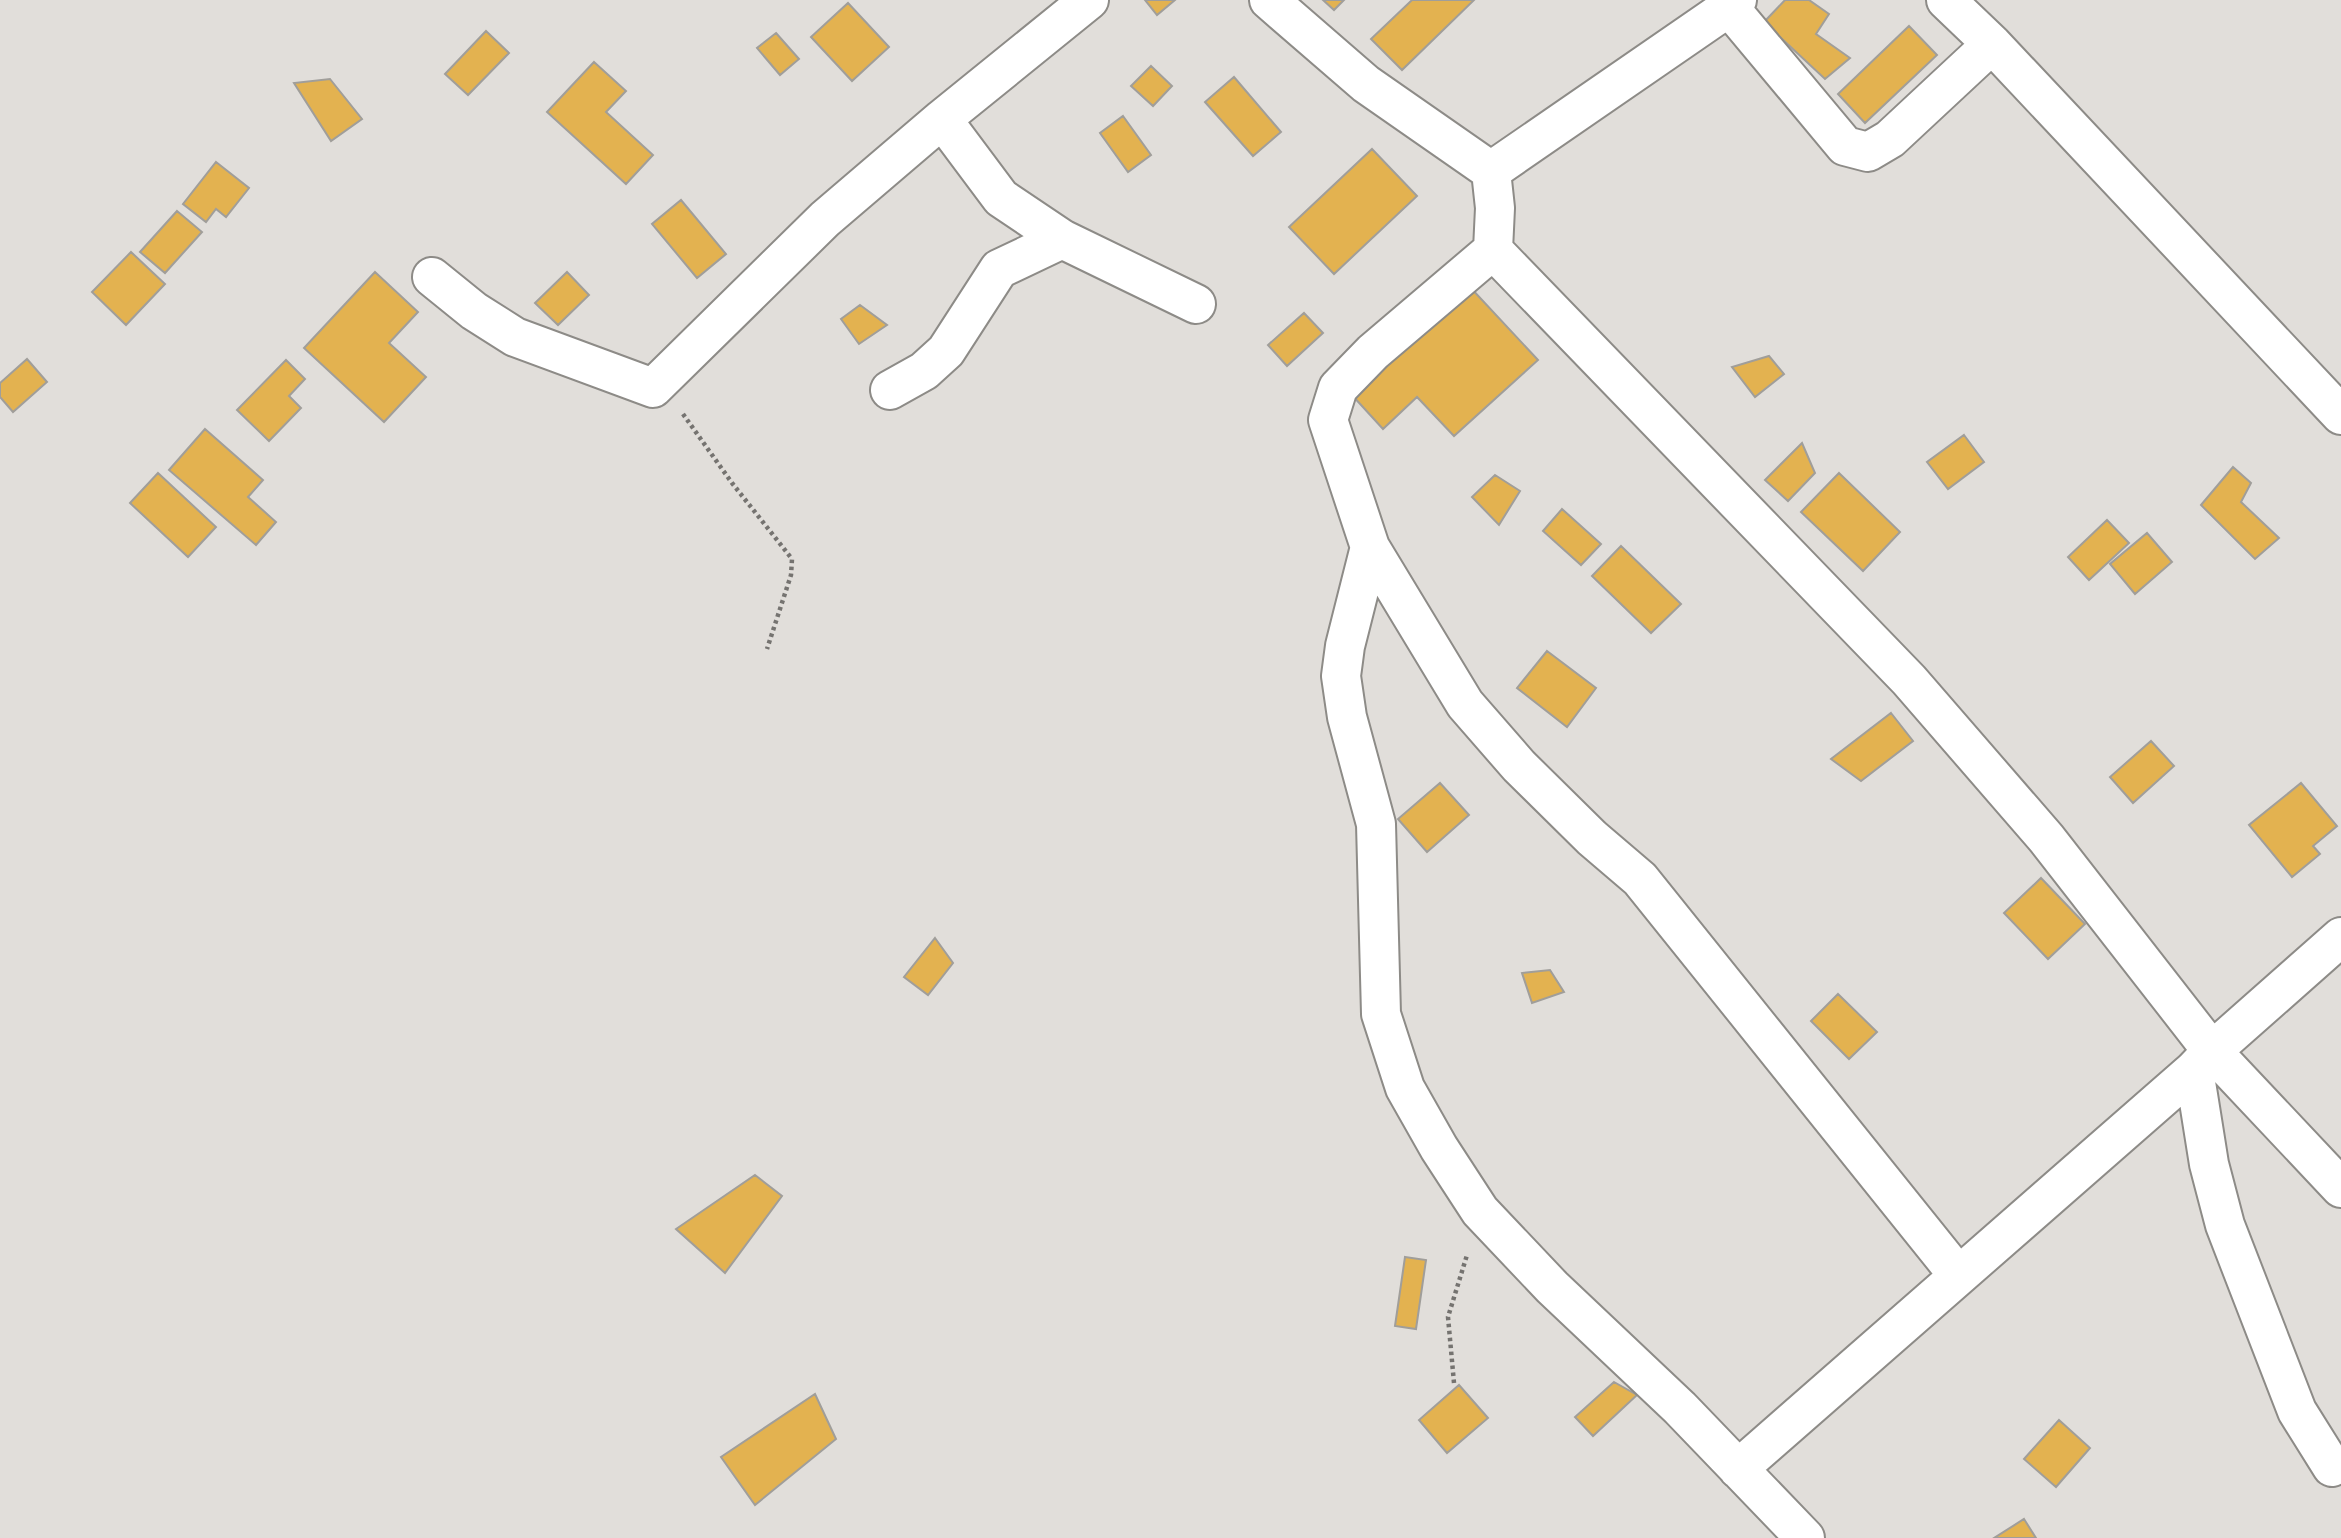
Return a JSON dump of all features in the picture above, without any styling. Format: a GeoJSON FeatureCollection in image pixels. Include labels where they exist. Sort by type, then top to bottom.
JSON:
{"type":"FeatureCollection","features":[{"type":"Feature","properties":{"kind":"street"},"geometry":{"type":"LineString","coordinates":[[432,277],[474,311],[516,337],[653,388],[825,219],[942,119],[1089,0]]}},
{"type":"Feature","properties":{"kind":"street"},"geometry":{"type":"LineString","coordinates":[[1269,0],[1366,84],[1492,171]]}},
{"type":"Feature","properties":{"kind":"street"},"geometry":{"type":"LineString","coordinates":[[1946,0],[1993,44],[2341,415]]}},
{"type":"Feature","properties":{"kind":"street"},"geometry":{"type":"LineString","coordinates":[[1492,171],[1714,7],[1845,146],[1868,152],[1890,139],[1993,44]]}},
{"type":"Feature","properties":{"kind":"street"},"geometry":{"type":"LineString","coordinates":[[942,119],[1001,198],[1062,239],[1196,304]]}},
{"type":"Feature","properties":{"kind":"street"},"geometry":{"type":"LineString","coordinates":[[1492,171],[1495,208],[1493,250],[1909,680],[2046,838],[2203,1061],[2341,1188]]}},
{"type":"Feature","properties":{"kind":"street"},"geometry":{"type":"LineString","coordinates":[[890,390],[924,371],[946,351],[999,270],[1062,239]]}},
{"type":"Feature","properties":{"kind":"street"},"geometry":{"type":"LineString","coordinates":[[1493,250],[1373,352],[1338,388],[1328,420],[1370,547],[1465,704],[1519,766],[1592,838],[1640,879],[1958,1275]]}},
{"type":"Feature","properties":{"kind":"street"},"geometry":{"type":"LineString","coordinates":[[1370,547],[1340,676],[1347,717],[1376,824],[1381,1014],[1405,1088],[1439,1148],[1480,1211],[1552,1286],[1681,1408],[1805,1538]]}},
{"type":"Feature","properties":{"kind":"street"},"geometry":{"type":"LineString","coordinates":[[1738,1469],[2341,937]]}},
{"type":"Feature","properties":{"kind":"street"},"geometry":{"type":"LineString","coordinates":[[2203,1061],[2209,1164],[2225,1225],[2297,1411],[2332,1467]]}},
{"type":"Feature","properties":{"kind":"path"},"geometry":{"type":"LineString","coordinates":[[653,388],[677,405],[732,483],[792,559],[791,575],[767,649]]}},
{"type":"Feature","properties":{"kind":"path"},"geometry":{"type":"LineString","coordinates":[[1454,1383],[1448,1317],[1480,1211]]}},
{"type":"Feature","properties":{"kind":"building"},"geometry":{"type":"Polygon","coordinates":[[[1145,0],[1175,0],[1157,15],[1145,0]]]}},
{"type":"Feature","properties":{"kind":"building"},"geometry":{"type":"Polygon","coordinates":[[[1323,0],[1344,0],[1334,10],[1323,0]]]}},
{"type":"Feature","properties":{"kind":"building"},"geometry":{"type":"Polygon","coordinates":[[[1412,0],[1474,0],[1402,70],[1371,39],[1412,0]]]}},
{"type":"Feature","properties":{"kind":"building"},"geometry":{"type":"Polygon","coordinates":[[[1785,0],[1809,0],[1829,14],[1816,34],[1850,58],[1825,79],[1764,22],[1785,0]]]}},
{"type":"Feature","properties":{"kind":"building"},"geometry":{"type":"Polygon","coordinates":[[[848,3],[889,47],[852,81],[811,37],[848,3]]]}},
{"type":"Feature","properties":{"kind":"building"},"geometry":{"type":"Polygon","coordinates":[[[1909,26],[1937,55],[1865,123],[1838,94],[1909,26]]]}},
{"type":"Feature","properties":{"kind":"building"},"geometry":{"type":"Polygon","coordinates":[[[486,31],[509,53],[468,95],[445,74],[486,31]]]}},
{"type":"Feature","properties":{"kind":"building"},"geometry":{"type":"Polygon","coordinates":[[[776,33],[799,59],[780,75],[757,48],[776,33]]]}},
{"type":"Feature","properties":{"kind":"building"},"geometry":{"type":"Polygon","coordinates":[[[594,62],[626,91],[606,112],[653,155],[626,184],[547,112],[594,62]]]}},
{"type":"Feature","properties":{"kind":"building"},"geometry":{"type":"Polygon","coordinates":[[[1151,66],[1172,86],[1153,106],[1131,86],[1151,66]]]}},
{"type":"Feature","properties":{"kind":"building"},"geometry":{"type":"Polygon","coordinates":[[[1234,77],[1281,132],[1253,156],[1205,102],[1234,77]]]}},
{"type":"Feature","properties":{"kind":"building"},"geometry":{"type":"Polygon","coordinates":[[[330,79],[362,119],[331,141],[294,83],[330,79]]]}},
{"type":"Feature","properties":{"kind":"building"},"geometry":{"type":"Polygon","coordinates":[[[1123,116],[1151,155],[1128,172],[1100,133],[1123,116]]]}},
{"type":"Feature","properties":{"kind":"building"},"geometry":{"type":"Polygon","coordinates":[[[1372,149],[1417,196],[1334,274],[1289,227],[1372,149]]]}},
{"type":"Feature","properties":{"kind":"building"},"geometry":{"type":"Polygon","coordinates":[[[216,162],[249,188],[226,217],[216,209],[206,222],[183,204],[216,162]]]}},
{"type":"Feature","properties":{"kind":"building"},"geometry":{"type":"Polygon","coordinates":[[[681,200],[726,254],[697,278],[652,224],[681,200]]]}},
{"type":"Feature","properties":{"kind":"building"},"geometry":{"type":"Polygon","coordinates":[[[177,211],[202,232],[165,273],[140,252],[177,211]]]}},
{"type":"Feature","properties":{"kind":"building"},"geometry":{"type":"Polygon","coordinates":[[[131,252],[165,284],[126,325],[92,292],[131,252]]]}},
{"type":"Feature","properties":{"kind":"building"},"geometry":{"type":"Polygon","coordinates":[[[375,272],[418,312],[389,343],[426,377],[384,422],[304,348],[375,272]]]}},
{"type":"Feature","properties":{"kind":"building"},"geometry":{"type":"Polygon","coordinates":[[[567,272],[589,295],[558,325],[535,303],[567,272]]]}},
{"type":"Feature","properties":{"kind":"building"},"geometry":{"type":"Polygon","coordinates":[[[1469,286],[1538,360],[1454,436],[1417,397],[1383,429],[1351,394],[1469,286]]]}},
{"type":"Feature","properties":{"kind":"building"},"geometry":{"type":"Polygon","coordinates":[[[860,305],[887,325],[859,344],[841,319],[860,305]]]}},
{"type":"Feature","properties":{"kind":"building"},"geometry":{"type":"Polygon","coordinates":[[[1304,313],[1323,333],[1287,366],[1268,345],[1304,313]]]}},
{"type":"Feature","properties":{"kind":"building"},"geometry":{"type":"Polygon","coordinates":[[[1769,356],[1784,374],[1755,397],[1732,367],[1769,356]]]}},
{"type":"Feature","properties":{"kind":"building"},"geometry":{"type":"Polygon","coordinates":[[[27,359],[47,382],[13,412],[0,397],[0,383],[27,359]]]}},
{"type":"Feature","properties":{"kind":"building"},"geometry":{"type":"Polygon","coordinates":[[[286,360],[305,379],[289,396],[301,408],[269,441],[237,410],[286,360]]]}},
{"type":"Feature","properties":{"kind":"building"},"geometry":{"type":"Polygon","coordinates":[[[205,429],[263,480],[248,497],[276,522],[256,545],[169,470],[205,429]]]}},
{"type":"Feature","properties":{"kind":"building"},"geometry":{"type":"Polygon","coordinates":[[[1964,435],[1984,462],[1948,489],[1927,462],[1964,435]]]}},
{"type":"Feature","properties":{"kind":"building"},"geometry":{"type":"Polygon","coordinates":[[[1802,443],[1815,473],[1788,501],[1765,480],[1802,443]]]}},
{"type":"Feature","properties":{"kind":"building"},"geometry":{"type":"Polygon","coordinates":[[[2233,467],[2251,483],[2241,502],[2279,538],[2255,559],[2201,505],[2233,467]]]}},
{"type":"Feature","properties":{"kind":"building"},"geometry":{"type":"Polygon","coordinates":[[[158,473],[216,527],[188,557],[130,503],[158,473]]]}},
{"type":"Feature","properties":{"kind":"building"},"geometry":{"type":"Polygon","coordinates":[[[1839,473],[1900,532],[1863,571],[1801,512],[1839,473]]]}},
{"type":"Feature","properties":{"kind":"building"},"geometry":{"type":"Polygon","coordinates":[[[1495,475],[1520,491],[1499,525],[1472,497],[1495,475]]]}},
{"type":"Feature","properties":{"kind":"building"},"geometry":{"type":"Polygon","coordinates":[[[1562,509],[1601,544],[1581,565],[1543,531],[1562,509]]]}},
{"type":"Feature","properties":{"kind":"building"},"geometry":{"type":"Polygon","coordinates":[[[2107,520],[2129,543],[2089,580],[2068,557],[2107,520]]]}},
{"type":"Feature","properties":{"kind":"building"},"geometry":{"type":"Polygon","coordinates":[[[2147,533],[2172,562],[2135,594],[2110,564],[2147,533]]]}},
{"type":"Feature","properties":{"kind":"building"},"geometry":{"type":"Polygon","coordinates":[[[1621,546],[1681,604],[1651,633],[1592,576],[1621,546]]]}},
{"type":"Feature","properties":{"kind":"building"},"geometry":{"type":"Polygon","coordinates":[[[1547,651],[1596,688],[1567,727],[1517,688],[1547,651]]]}},
{"type":"Feature","properties":{"kind":"building"},"geometry":{"type":"Polygon","coordinates":[[[1891,713],[1913,741],[1861,781],[1831,759],[1891,713]]]}},
{"type":"Feature","properties":{"kind":"building"},"geometry":{"type":"Polygon","coordinates":[[[2151,741],[2174,766],[2133,803],[2110,777],[2151,741]]]}},
{"type":"Feature","properties":{"kind":"building"},"geometry":{"type":"Polygon","coordinates":[[[1440,783],[1469,815],[1427,852],[1398,819],[1440,783]]]}},
{"type":"Feature","properties":{"kind":"building"},"geometry":{"type":"Polygon","coordinates":[[[2301,783],[2337,826],[2313,846],[2320,854],[2292,877],[2249,825],[2301,783]]]}},
{"type":"Feature","properties":{"kind":"building"},"geometry":{"type":"Polygon","coordinates":[[[2041,878],[2085,924],[2048,959],[2004,913],[2041,878]]]}},
{"type":"Feature","properties":{"kind":"building"},"geometry":{"type":"Polygon","coordinates":[[[935,938],[953,963],[928,995],[904,977],[935,938]]]}},
{"type":"Feature","properties":{"kind":"building"},"geometry":{"type":"Polygon","coordinates":[[[1550,970],[1564,992],[1532,1003],[1522,973],[1550,970]]]}},
{"type":"Feature","properties":{"kind":"building"},"geometry":{"type":"Polygon","coordinates":[[[1838,994],[1877,1032],[1849,1059],[1811,1021],[1838,994]]]}},
{"type":"Feature","properties":{"kind":"building"},"geometry":{"type":"Polygon","coordinates":[[[755,1175],[782,1196],[725,1273],[676,1229],[755,1175]]]}},
{"type":"Feature","properties":{"kind":"building"},"geometry":{"type":"Polygon","coordinates":[[[1405,1257],[1426,1260],[1416,1329],[1395,1326],[1405,1257]]]}},
{"type":"Feature","properties":{"kind":"building"},"geometry":{"type":"Polygon","coordinates":[[[1614,1382],[1637,1395],[1593,1436],[1575,1417],[1614,1382]]]}},
{"type":"Feature","properties":{"kind":"building"},"geometry":{"type":"Polygon","coordinates":[[[1459,1385],[1488,1418],[1447,1453],[1419,1420],[1459,1385]]]}},
{"type":"Feature","properties":{"kind":"building"},"geometry":{"type":"Polygon","coordinates":[[[815,1394],[836,1439],[755,1505],[721,1457],[815,1394]]]}},
{"type":"Feature","properties":{"kind":"building"},"geometry":{"type":"Polygon","coordinates":[[[2059,1420],[2090,1448],[2056,1487],[2024,1459],[2059,1420]]]}},
{"type":"Feature","properties":{"kind":"building"},"geometry":{"type":"Polygon","coordinates":[[[2024,1519],[2036,1538],[1994,1538],[2024,1519]]]}}]}
